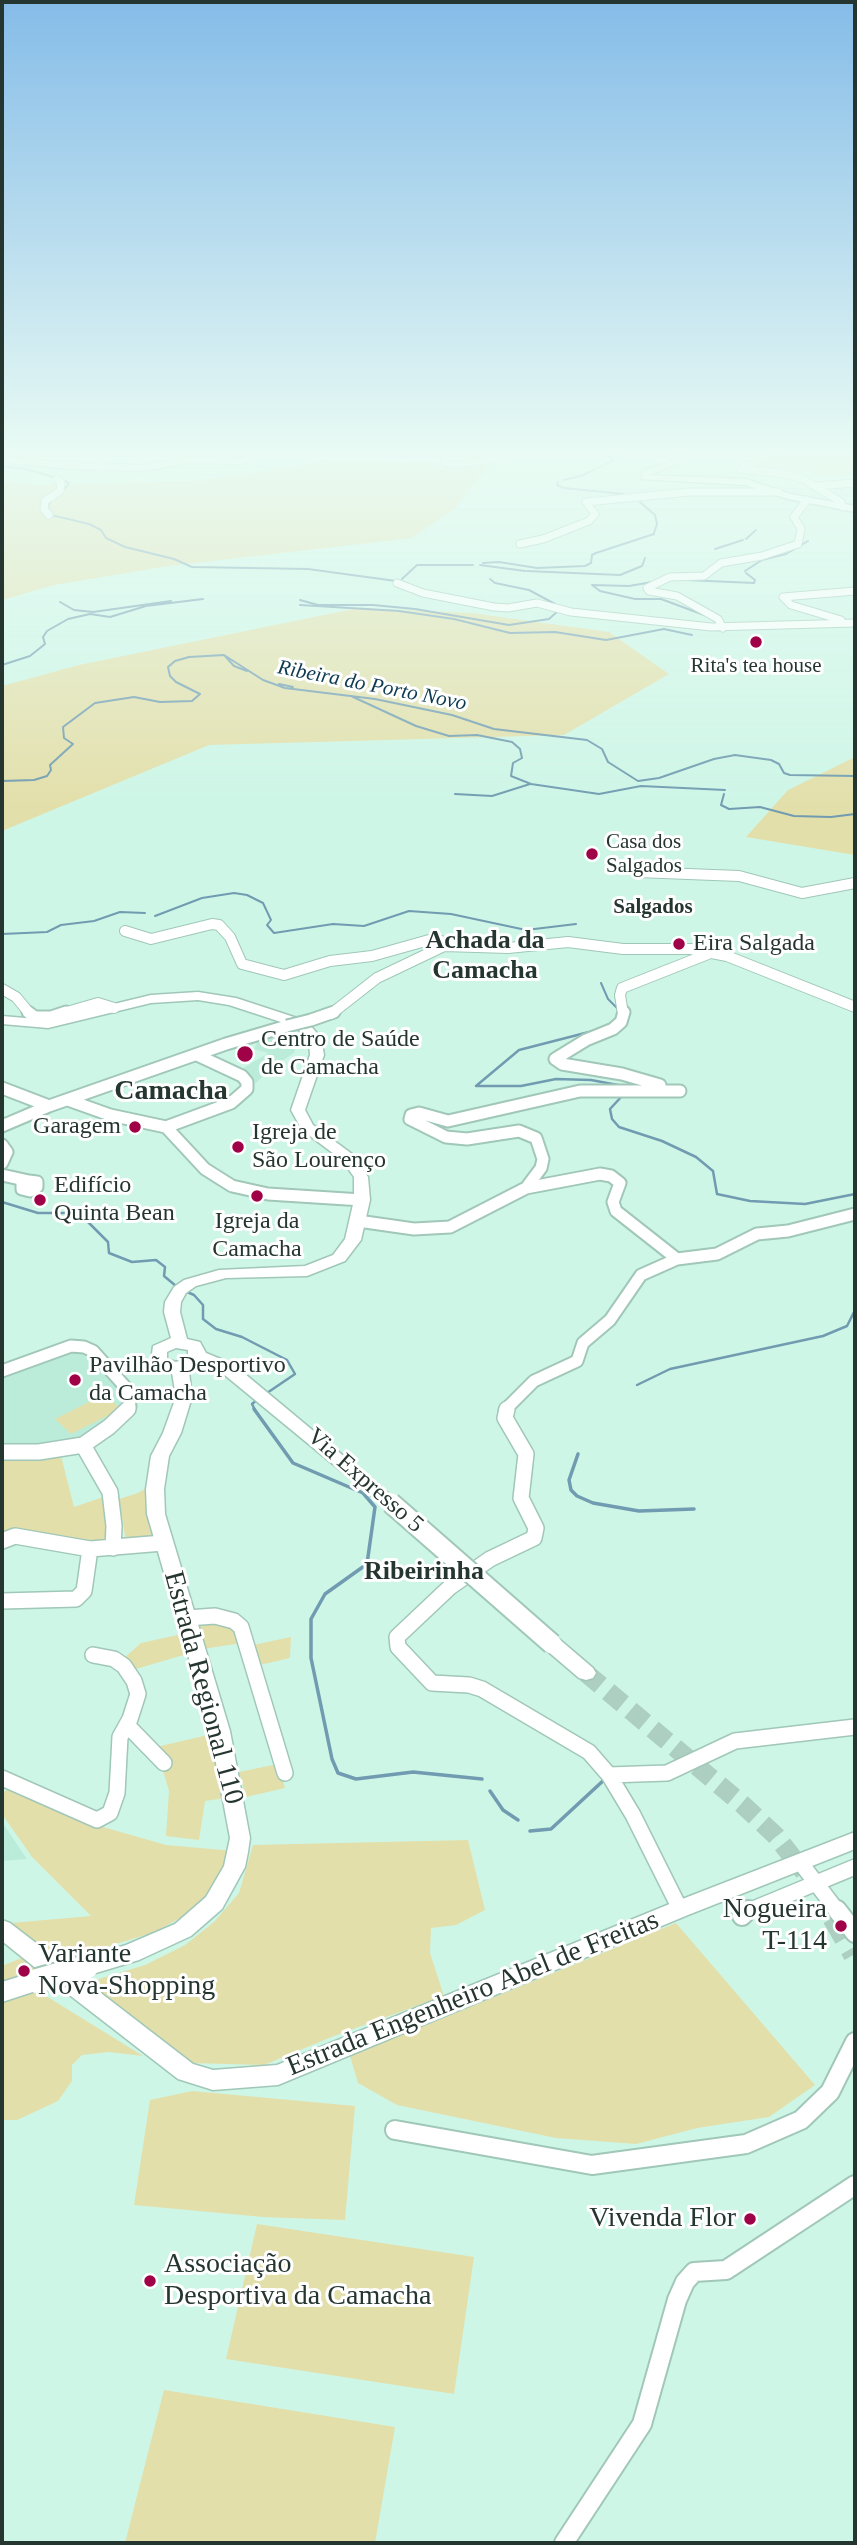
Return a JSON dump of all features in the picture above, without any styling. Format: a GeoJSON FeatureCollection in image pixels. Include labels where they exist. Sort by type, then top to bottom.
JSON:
{"type":"FeatureCollection","features":[{"type":"Feature","properties":{"kind":"main road"},"geometry":{"type":"LineString","coordinates":[[2,1020],[48,1024],[166,997],[215,998],[279,1017],[305,1028],[317,1041],[317,1055],[298,1106],[299,1114],[307,1127],[347,1157],[360,1177],[362,1194],[349,1248],[339,1258],[318,1268],[296,1273],[225,1273],[203,1277],[184,1287],[173,1302],[172,1312],[180,1342]]}},
{"type":"Feature","properties":{"kind":"main road"},"geometry":{"type":"LineString","coordinates":[[180,1342],[194,1346],[198,1356],[191,1364],[180,1368],[167,1367],[157,1358],[163,1346],[180,1342]]}},
{"type":"Feature","properties":{"kind":"main road","name":"Via Expresso 5"},"geometry":{"type":"LineString","coordinates":[[198,1356],[227,1368],[337,1456],[586,1673]]}},
{"type":"Feature","properties":{"kind":"main road","name":"Estrada Regional 110"},"geometry":{"type":"LineString","coordinates":[[2,1992],[131,1953],[183,1930],[214,1903],[236,1859],[240,1838],[220,1731],[156,1514],[155,1489],[160,1456],[172,1433],[184,1397],[180,1368]]}},
{"type":"Feature","properties":{"kind":"main road","name":"Estrada Engenheiro Abel de Freitas"},"geometry":{"type":"LineString","coordinates":[[2,1929],[186,2072],[213,2080],[278,2075],[680,1909],[855,1840]]}},
{"type":"Feature","properties":{"kind":"street"},"geometry":{"type":"LineString","coordinates":[[710,572],[704,576],[670,577],[647,588],[649,591],[677,596],[718,619],[723,628]]}},
{"type":"Feature","properties":{"kind":"street"},"geometry":{"type":"LineString","coordinates":[[397,583],[423,593],[499,608],[537,603],[571,612],[723,628],[855,622]]}},
{"type":"Feature","properties":{"kind":"street"},"geometry":{"type":"LineString","coordinates":[[855,591],[783,597],[795,607],[855,622]]}},
{"type":"Feature","properties":{"kind":"street"},"geometry":{"type":"LineString","coordinates":[[637,872],[739,876],[802,893],[855,883]]}},
{"type":"Feature","properties":{"kind":"street"},"geometry":{"type":"LineString","coordinates":[[125,931],[151,939],[212,924],[219,925],[230,937],[242,964],[284,975],[330,961],[372,956],[429,940],[446,944],[444,946]]}},
{"type":"Feature","properties":{"kind":"street"},"geometry":{"type":"LineString","coordinates":[[2,1126],[49,1106],[197,1055],[332,1014],[377,978],[444,946],[508,948],[568,942],[623,949],[691,949],[741,960],[855,1007]]}},
{"type":"Feature","properties":{"kind":"street"},"geometry":{"type":"LineString","coordinates":[[526,1188],[541,1168],[543,1160],[536,1138],[519,1131],[467,1139],[446,1137],[410,1119],[411,1115],[419,1113],[448,1121],[580,1091],[680,1091],[622,1074],[562,1064],[555,1059],[586,1040],[612,1030],[621,1022],[624,1011],[620,995],[622,988],[708,954]]}},
{"type":"Feature","properties":{"kind":"street"},"geometry":{"type":"LineString","coordinates":[[2,989],[16,997],[34,1017],[51,1017],[98,1003],[114,1008]]}},
{"type":"Feature","properties":{"kind":"street"},"geometry":{"type":"LineString","coordinates":[[68,1100],[110,1115],[166,1127],[232,1103],[247,1089],[247,1082],[242,1076],[197,1055]]}},
{"type":"Feature","properties":{"kind":"street"},"geometry":{"type":"LineString","coordinates":[[2,1088],[49,1106]]}},
{"type":"Feature","properties":{"kind":"street"},"geometry":{"type":"LineString","coordinates":[[166,1127],[201,1165],[232,1186],[268,1194],[333,1198],[362,1194]]}},
{"type":"Feature","properties":{"kind":"street"},"geometry":{"type":"LineString","coordinates":[[2,1145],[7,1152],[2,1163]]}},
{"type":"Feature","properties":{"kind":"street"},"geometry":{"type":"LineString","coordinates":[[333,1198],[358,1219],[414,1229],[450,1227],[526,1188],[600,1174],[611,1176],[620,1183],[613,1202],[616,1211],[677,1259]]}},
{"type":"Feature","properties":{"kind":"street"},"geometry":{"type":"LineString","coordinates":[[2,1176],[26,1185]]}},
{"type":"Feature","properties":{"kind":"street"},"geometry":{"type":"LineString","coordinates":[[680,1909],[633,1815],[608,1775],[589,1752],[508,1702],[469,1685],[432,1683],[398,1647],[397,1637],[450,1587],[490,1559],[534,1538],[536,1528],[521,1498],[526,1454],[505,1418],[505,1411],[534,1381],[577,1361],[583,1343],[610,1320],[641,1275],[677,1259],[717,1254],[757,1234],[788,1231],[855,1214]]}},
{"type":"Feature","properties":{"kind":"street"},"geometry":{"type":"LineString","coordinates":[[2,1371],[71,1346],[85,1347],[93,1351],[128,1390],[130,1407],[109,1427],[83,1445],[39,1452],[2,1452]]}},
{"type":"Feature","properties":{"kind":"street"},"geometry":{"type":"LineString","coordinates":[[83,1445],[110,1492],[114,1526],[113,1548]]}},
{"type":"Feature","properties":{"kind":"street"},"geometry":{"type":"LineString","coordinates":[[2,1541],[15,1536],[90,1549],[163,1543]]}},
{"type":"Feature","properties":{"kind":"street"},"geometry":{"type":"LineString","coordinates":[[2,1601],[76,1600],[84,1591],[90,1549]]}},
{"type":"Feature","properties":{"kind":"street"},"geometry":{"type":"LineString","coordinates":[[187,1618],[215,1616],[234,1621],[241,1627],[285,1773]]}},
{"type":"Feature","properties":{"kind":"street"},"geometry":{"type":"LineString","coordinates":[[2,1778],[97,1820],[104,1819],[110,1813],[117,1793],[120,1737],[138,1694],[134,1681],[124,1666],[114,1659],[93,1655]]}},
{"type":"Feature","properties":{"kind":"street"},"geometry":{"type":"LineString","coordinates":[[127,1725],[164,1763]]}},
{"type":"Feature","properties":{"kind":"street"},"geometry":{"type":"LineString","coordinates":[[608,1775],[667,1773],[735,1741],[855,1727]]}},
{"type":"Feature","properties":{"kind":"street"},"geometry":{"type":"LineString","coordinates":[[800,1861],[855,1933]]}},
{"type":"Feature","properties":{"kind":"street"},"geometry":{"type":"LineString","coordinates":[[742,1916],[747,1910],[855,1867]]}},
{"type":"Feature","properties":{"kind":"street"},"geometry":{"type":"LineString","coordinates":[[395,2130],[592,2165],[747,2144],[801,2120],[831,2092],[855,2042]]}},
{"type":"Feature","properties":{"kind":"street"},"geometry":{"type":"LineString","coordinates":[[564,2543],[642,2424],[677,2300],[685,2282],[694,2272],[726,2270],[855,2185]]}},
{"type":"Feature","properties":{"kind":"shaded area"},"geometry":{"type":"Polygon","coordinates":[[[2,572],[134,572],[54,585],[2,600],[2,572]]]}},
{"type":"Feature","properties":{"kind":"shaded area"},"geometry":{"type":"Polygon","coordinates":[[[358,608],[472,613],[609,632],[669,674],[564,735],[209,745],[2,831],[2,686],[79,665],[358,608]]]}},
{"type":"Feature","properties":{"kind":"shaded area"},"geometry":{"type":"Polygon","coordinates":[[[855,757],[855,855],[746,837],[788,790],[855,757]]]}},
{"type":"Feature","properties":{"kind":"shaded area"},"geometry":{"type":"Polygon","coordinates":[[[289,1029],[296,1046],[294,1053],[270,1069],[256,1083],[237,1072],[268,1053],[254,1049],[259,1038],[289,1029]]]}},
{"type":"Feature","properties":{"kind":"shaded area"},"geometry":{"type":"Polygon","coordinates":[[[73,1350],[88,1356],[123,1390],[124,1407],[78,1443],[2,1448],[2,1377],[73,1350]]]}},
{"type":"Feature","properties":{"kind":"shaded area"},"geometry":{"type":"Polygon","coordinates":[[[105,1394],[121,1409],[71,1434],[55,1419],[105,1394]]]}},
{"type":"Feature","properties":{"kind":"shaded area"},"geometry":{"type":"Polygon","coordinates":[[[2,1455],[61,1456],[74,1507],[109,1495],[112,1541],[96,1544],[2,1531],[2,1455]]]}},
{"type":"Feature","properties":{"kind":"shaded area"},"geometry":{"type":"Polygon","coordinates":[[[153,1484],[156,1531],[148,1540],[126,1542],[119,1499],[138,1493],[153,1484]]]}},
{"type":"Feature","properties":{"kind":"shaded area"},"geometry":{"type":"Polygon","coordinates":[[[229,1623],[243,1643],[202,1649],[195,1624],[229,1623]]]}},
{"type":"Feature","properties":{"kind":"shaded area"},"geometry":{"type":"Polygon","coordinates":[[[182,1634],[187,1654],[136,1669],[123,1659],[141,1643],[182,1634]]]}},
{"type":"Feature","properties":{"kind":"shaded area"},"geometry":{"type":"Polygon","coordinates":[[[291,1637],[290,1658],[260,1665],[253,1645],[291,1637]]]}},
{"type":"Feature","properties":{"kind":"shaded area"},"geometry":{"type":"Polygon","coordinates":[[[208,1735],[225,1798],[205,1801],[199,1840],[166,1836],[169,1791],[156,1747],[208,1735]]]}},
{"type":"Feature","properties":{"kind":"shaded area"},"geometry":{"type":"Polygon","coordinates":[[[278,1764],[285,1788],[246,1797],[239,1772],[278,1764]]]}},
{"type":"Feature","properties":{"kind":"shaded area"},"geometry":{"type":"Polygon","coordinates":[[[9,1787],[96,1825],[166,1845],[234,1851],[203,1905],[155,1932],[57,1962],[11,1923],[91,1916],[32,1857],[2,1814],[2,1794],[9,1787]]]}},
{"type":"Feature","properties":{"kind":"shaded area"},"geometry":{"type":"Polygon","coordinates":[[[2,1822],[27,1859],[2,1861],[2,1822]]]}},
{"type":"Feature","properties":{"kind":"shaded area"},"geometry":{"type":"Polygon","coordinates":[[[468,1840],[485,1910],[456,1925],[431,1928],[430,1953],[444,1996],[264,2065],[189,2063],[79,1985],[145,1965],[185,1945],[214,1922],[239,1893],[253,1845],[468,1840]]]}},
{"type":"Feature","properties":{"kind":"shaded area"},"geometry":{"type":"Polygon","coordinates":[[[676,1923],[815,2085],[769,2117],[697,2128],[636,2144],[556,2138],[397,2105],[358,2083],[350,2056],[676,1923]]]}},
{"type":"Feature","properties":{"kind":"shaded area"},"geometry":{"type":"Polygon","coordinates":[[[29,1955],[45,1968],[2,1983],[2,1966],[29,1955]]]}},
{"type":"Feature","properties":{"kind":"shaded area"},"geometry":{"type":"Polygon","coordinates":[[[38,1991],[143,2056],[109,2052],[82,2055],[72,2065],[72,2081],[58,2101],[17,2120],[2,2120],[2,2002],[38,1991]]]}},
{"type":"Feature","properties":{"kind":"shaded area"},"geometry":{"type":"Polygon","coordinates":[[[192,2091],[355,2106],[345,2220],[263,2217],[134,2205],[150,2100],[192,2091]]]}},
{"type":"Feature","properties":{"kind":"shaded area"},"geometry":{"type":"Polygon","coordinates":[[[257,2224],[474,2257],[454,2394],[226,2359],[257,2224]]]}},
{"type":"Feature","properties":{"kind":"shaded area"},"geometry":{"type":"Polygon","coordinates":[[[164,2390],[395,2427],[375,2543],[125,2543],[164,2390]]]}},
{"type":"Feature","properties":{"kind":"waterway"},"geometry":{"type":"LineString","coordinates":[[328,572],[396,581]]}},
{"type":"Feature","properties":{"kind":"waterway"},"geometry":{"type":"LineString","coordinates":[[402,579],[410,572]]}},
{"type":"Feature","properties":{"kind":"waterway"},"geometry":{"type":"LineString","coordinates":[[545,572],[620,575],[628,572]]}},
{"type":"Feature","properties":{"kind":"waterway"},"geometry":{"type":"LineString","coordinates":[[686,580],[754,583],[755,580],[746,573]]}},
{"type":"Feature","properties":{"kind":"waterway"},"geometry":{"type":"LineString","coordinates":[[490,579],[495,583],[529,590],[555,604]]}},
{"type":"Feature","properties":{"kind":"waterway"},"geometry":{"type":"LineString","coordinates":[[652,582],[629,586],[592,585],[600,591],[635,599],[661,599],[704,615]]}},
{"type":"Feature","properties":{"kind":"waterway"},"geometry":{"type":"LineString","coordinates":[[2,665],[30,656],[45,644],[43,637],[47,631],[68,619],[90,614],[110,617],[146,606],[203,599]]}},
{"type":"Feature","properties":{"kind":"waterway"},"geometry":{"type":"LineString","coordinates":[[300,600],[318,605],[373,605],[415,609],[509,625],[549,619],[559,610]]}},
{"type":"Feature","properties":{"kind":"waterway"},"geometry":{"type":"LineString","coordinates":[[60,602],[74,610],[93,612],[171,601]]}},
{"type":"Feature","properties":{"kind":"waterway"},"geometry":{"type":"LineString","coordinates":[[300,605],[399,611],[454,619],[510,633],[555,632],[606,640],[664,629],[692,635]]}},
{"type":"Feature","properties":{"kind":"waterway","name":"Ribeira do Porto Novo"},"geometry":{"type":"LineString","coordinates":[[2,781],[34,780],[47,776],[51,770],[50,765],[73,744],[64,738],[63,727],[95,703],[134,697],[160,702],[192,701],[200,694],[176,682],[170,676],[168,667],[175,661],[189,657],[224,655],[263,680],[285,688],[351,696]]}},
{"type":"Feature","properties":{"kind":"waterway"},"geometry":{"type":"LineString","coordinates":[[225,656],[234,666],[247,671]]}},
{"type":"Feature","properties":{"kind":"waterway","name":"Ribeira do Porto Novo"},"geometry":{"type":"LineString","coordinates":[[279,684],[293,687]]}},
{"type":"Feature","properties":{"kind":"waterway","name":"Ribeira do Porto Novo"},"geometry":{"type":"LineString","coordinates":[[351,696],[452,715],[494,729],[587,740],[602,749],[608,762],[638,781],[659,778],[714,759],[735,755],[771,760],[779,764],[784,773],[790,775],[855,776]]}},
{"type":"Feature","properties":{"kind":"waterway"},"geometry":{"type":"LineString","coordinates":[[351,696],[416,726],[449,736],[477,735],[512,742],[520,749],[522,758],[513,763],[511,776],[531,784],[599,794],[641,786],[725,790]]}},
{"type":"Feature","properties":{"kind":"waterway"},"geometry":{"type":"LineString","coordinates":[[455,794],[492,796],[530,784]]}},
{"type":"Feature","properties":{"kind":"waterway"},"geometry":{"type":"LineString","coordinates":[[724,794],[721,805],[729,809],[760,807],[794,816],[831,817],[855,814]]}},
{"type":"Feature","properties":{"kind":"waterway"},"geometry":{"type":"LineString","coordinates":[[155,916],[202,898],[234,893],[247,895],[263,903],[271,920],[267,925],[274,933],[333,924],[364,926],[409,911],[451,914],[526,930],[576,924]]}},
{"type":"Feature","properties":{"kind":"waterway"},"geometry":{"type":"LineString","coordinates":[[2,934],[47,932],[61,925],[94,921],[120,912],[145,913]]}},
{"type":"Feature","properties":{"kind":"waterway"},"geometry":{"type":"LineString","coordinates":[[601,983],[608,999],[618,1009]]}},
{"type":"Feature","properties":{"kind":"waterway"},"geometry":{"type":"LineString","coordinates":[[593,1031],[519,1050],[476,1086],[521,1086],[556,1079],[591,1080],[623,1086]]}},
{"type":"Feature","properties":{"kind":"waterway"},"geometry":{"type":"LineString","coordinates":[[623,1095],[610,1109],[612,1119],[619,1127],[662,1141],[696,1157],[713,1171],[717,1194],[750,1201],[805,1204],[855,1194]]}},
{"type":"Feature","properties":{"kind":"waterway"},"geometry":{"type":"LineString","coordinates":[[2,1202],[38,1213],[79,1213],[108,1242],[109,1253],[132,1262],[156,1260],[165,1267],[164,1276],[176,1286]]}},
{"type":"Feature","properties":{"kind":"waterway"},"geometry":{"type":"LineString","coordinates":[[185,1291],[194,1295],[203,1305],[203,1319],[216,1329],[242,1337],[287,1360],[295,1374],[267,1393]]}},
{"type":"Feature","properties":{"kind":"waterway"},"geometry":{"type":"LineString","coordinates":[[637,1385],[670,1369],[823,1336],[847,1326],[855,1310]]}},
{"type":"Feature","properties":{"kind":"waterway"},"geometry":{"type":"LineString","coordinates":[[255,1410],[252,1404],[258,1399]]}},
{"type":"Feature","properties":{"kind":"waterway"},"geometry":{"type":"LineString","coordinates":[[254,1409],[293,1463],[363,1493],[375,1507],[367,1564],[325,1594],[311,1619],[311,1658],[332,1759],[338,1773],[356,1779],[413,1772],[482,1779]]}},
{"type":"Feature","properties":{"kind":"waterway"},"geometry":{"type":"LineString","coordinates":[[578,1454],[569,1480],[571,1490],[577,1496],[593,1503],[639,1511],[694,1509]]}},
{"type":"Feature","properties":{"kind":"waterway"},"geometry":{"type":"LineString","coordinates":[[530,1831],[551,1829],[605,1779]]}},
{"type":"Feature","properties":{"kind":"waterway"},"geometry":{"type":"LineString","coordinates":[[490,1791],[503,1810],[518,1820]]}},
{"type":"Feature","properties":{"kind":"tunnel"},"geometry":{"type":"LineString","coordinates":[[586,1673],[742,1804],[776,1836],[804,1872]]}},
{"type":"Feature","properties":{"kind":"tunnel"},"geometry":{"type":"LineString","coordinates":[[834,1917],[855,1954]]}},
{"type":"Feature","properties":{"kind":"place","name":"Rita's tea house"},"geometry":{"type":"Point","coordinates":[756,642]}},
{"type":"Feature","properties":{"kind":"place","name":"Casa dos Salgados"},"geometry":{"type":"Point","coordinates":[592,854]}},
{"type":"Feature","properties":{"kind":"place","name":"Eira Salgada"},"geometry":{"type":"Point","coordinates":[679,944]}},
{"type":"Feature","properties":{"kind":"place","name":"Centro de Saúde de Camacha"},"geometry":{"type":"Point","coordinates":[245,1054]}},
{"type":"Feature","properties":{"kind":"place","name":"Garagem"},"geometry":{"type":"Point","coordinates":[135,1127]}},
{"type":"Feature","properties":{"kind":"place","name":"Igreja de São Lourenço"},"geometry":{"type":"Point","coordinates":[238,1147]}},
{"type":"Feature","properties":{"kind":"place","name":"Igreja da Camacha"},"geometry":{"type":"Point","coordinates":[257,1196]}},
{"type":"Feature","properties":{"kind":"place","name":"Edifício Quinta Bean"},"geometry":{"type":"Point","coordinates":[40,1200]}},
{"type":"Feature","properties":{"kind":"place","name":"Pavilhão Desportivo da Camacha"},"geometry":{"type":"Point","coordinates":[75,1380]}},
{"type":"Feature","properties":{"kind":"place","name":"Nogueira T-114"},"geometry":{"type":"Point","coordinates":[841,1926]}},
{"type":"Feature","properties":{"kind":"place","name":"Variante Nova-Shopping"},"geometry":{"type":"Point","coordinates":[24,1971]}},
{"type":"Feature","properties":{"kind":"place","name":"Vivenda Flor"},"geometry":{"type":"Point","coordinates":[750,2219]}},
{"type":"Feature","properties":{"kind":"place","name":"Associação Desportiva da Camacha"},"geometry":{"type":"Point","coordinates":[150,2281]}},
{"type":"Feature","properties":{"kind":"district","name":"Salgados"},"geometry":{"type":"Point","coordinates":[653,908]}},
{"type":"Feature","properties":{"kind":"district","name":"Achada da Camacha"},"geometry":{"type":"Point","coordinates":[485,956]}},
{"type":"Feature","properties":{"kind":"district","name":"Camacha"},"geometry":{"type":"Point","coordinates":[171,1092]}},
{"type":"Feature","properties":{"kind":"district","name":"Ribeirinha"},"geometry":{"type":"Point","coordinates":[424,1572]}}]}
